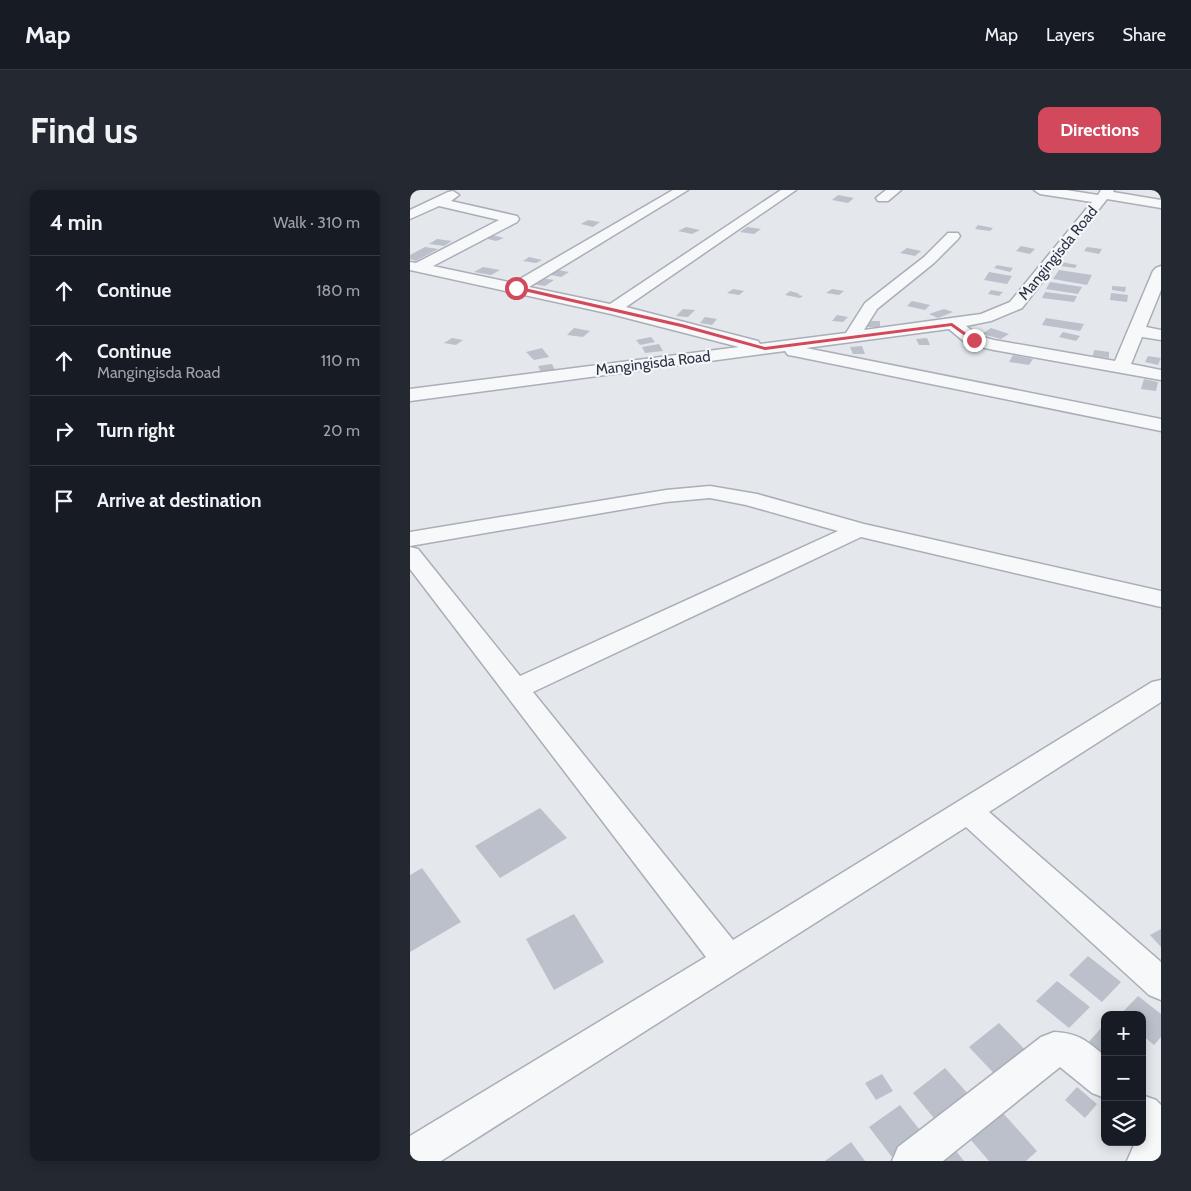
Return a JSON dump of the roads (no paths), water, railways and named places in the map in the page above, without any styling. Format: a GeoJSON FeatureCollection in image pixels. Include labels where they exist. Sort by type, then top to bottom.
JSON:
{"type":"FeatureCollection","features":[{"type":"Feature","properties":{"kind":"street"},"geometry":{"type":"LineString","coordinates":[[410,215],[463,190]]}},
{"type":"Feature","properties":{"kind":"street"},"geometry":{"type":"LineString","coordinates":[[516,288],[682,190]]}},
{"type":"Feature","properties":{"kind":"street"},"geometry":{"type":"LineString","coordinates":[[612,309],[790,190]]}},
{"type":"Feature","properties":{"kind":"street"},"geometry":{"type":"LineString","coordinates":[[883,198],[895,190]]}},
{"type":"Feature","properties":{"kind":"street"},"geometry":{"type":"LineString","coordinates":[[1040,190],[1104,195],[1161,204]]}},
{"type":"Feature","properties":{"kind":"street","name":"Mangingisda Road"},"geometry":{"type":"LineString","coordinates":[[410,394],[952,324],[985,318],[1016,304],[1104,195]]}},
{"type":"Feature","properties":{"kind":"street"},"geometry":{"type":"LineString","coordinates":[[414,267],[512,219],[437,202]]}},
{"type":"Feature","properties":{"kind":"street"},"geometry":{"type":"LineString","coordinates":[[852,337],[871,306],[929,260],[953,236]]}},
{"type":"Feature","properties":{"kind":"street"},"geometry":{"type":"LineString","coordinates":[[414,267],[612,309],[769,348],[1161,425]]}},
{"type":"Feature","properties":{"kind":"street"},"geometry":{"type":"LineString","coordinates":[[1121,368],[1138,331],[1161,271]]}},
{"type":"Feature","properties":{"kind":"street"},"geometry":{"type":"LineString","coordinates":[[952,324],[967,336],[979,341],[1161,375]]}},
{"type":"Feature","properties":{"kind":"street"},"geometry":{"type":"LineString","coordinates":[[1138,331],[1161,336]]}},
{"type":"Feature","properties":{"kind":"street"},"geometry":{"type":"LineString","coordinates":[[410,539],[666,496],[702,492],[749,499],[859,530],[1161,599]]}},
{"type":"Feature","properties":{"kind":"street"},"geometry":{"type":"LineString","coordinates":[[516,689],[859,530]]}},
{"type":"Feature","properties":{"kind":"street"},"geometry":{"type":"LineString","coordinates":[[410,554],[729,961]]}},
{"type":"Feature","properties":{"kind":"street"},"geometry":{"type":"LineString","coordinates":[[410,1158],[729,961],[1161,689]]}},
{"type":"Feature","properties":{"kind":"street"},"geometry":{"type":"LineString","coordinates":[[968,811],[1161,984]]}},
{"type":"Feature","properties":{"kind":"street"},"geometry":{"type":"LineString","coordinates":[[912,1161],[1054,1049],[1069,1050],[1101,1077]]}},
{"type":"Feature","properties":{"kind":"street"},"geometry":{"type":"LineString","coordinates":[[1146,1123],[1158,1149]]}}]}
